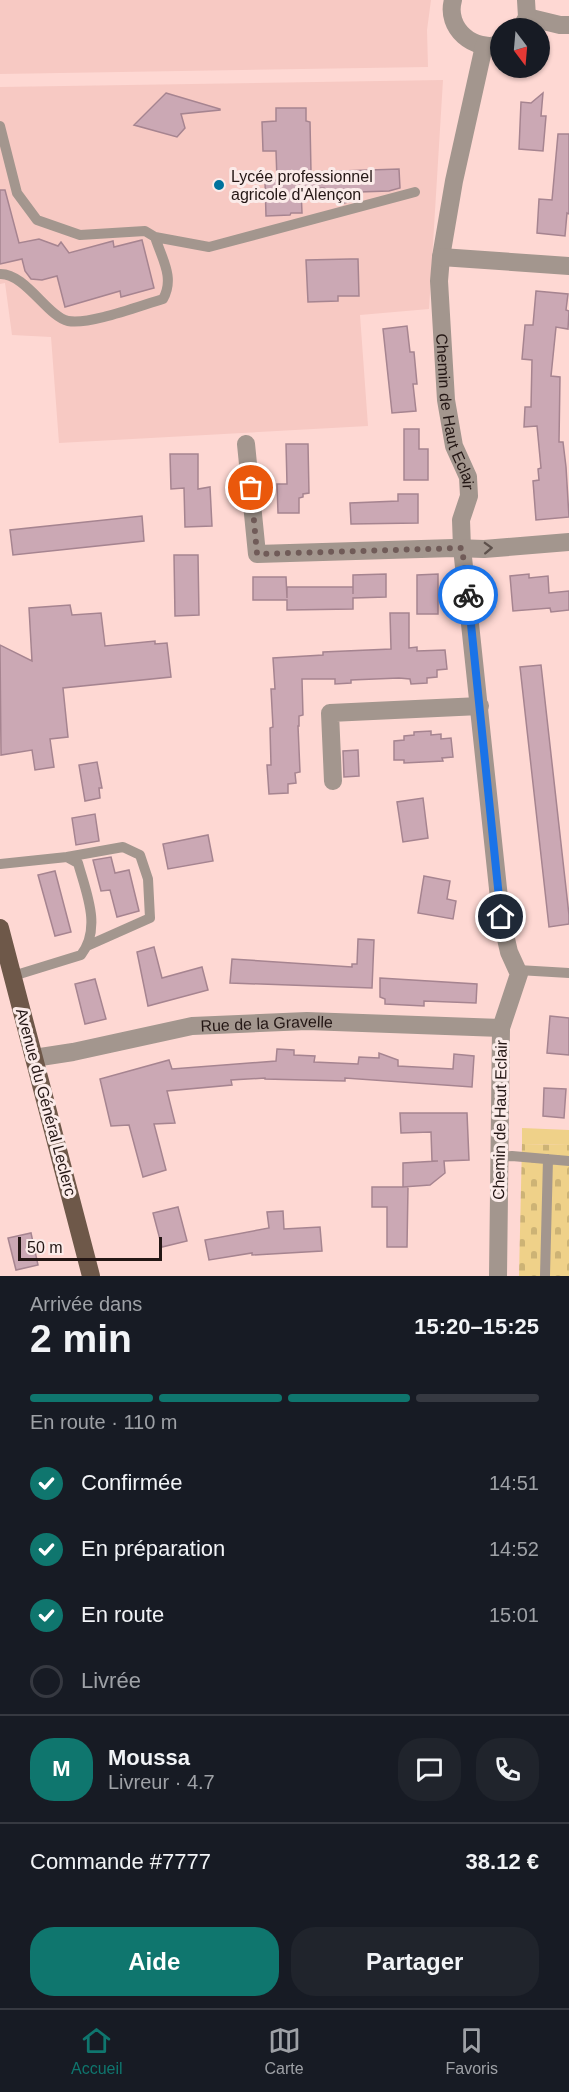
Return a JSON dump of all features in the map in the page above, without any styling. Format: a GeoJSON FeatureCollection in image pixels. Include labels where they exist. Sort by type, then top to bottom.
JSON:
{"type":"FeatureCollection","features":[{"type":"Feature","properties":{"kind":"main road","name":"Avenue du Général Leclerc"},"geometry":{"type":"LineString","coordinates":[[0,928],[92,1276]]}},
{"type":"Feature","properties":{"kind":"street"},"geometry":{"type":"LineString","coordinates":[[453,0],[452,16],[463,36],[472,43],[490,45]]}},
{"type":"Feature","properties":{"kind":"street"},"geometry":{"type":"LineString","coordinates":[[525,15],[560,25],[569,25]]}},
{"type":"Feature","properties":{"kind":"street","name":"Chemin de Haut Eclair"},"geometry":{"type":"LineString","coordinates":[[490,52],[454,181],[439,281],[446,399],[454,446],[468,477],[469,496],[461,520],[462,548],[501,917],[509,952],[519,974],[501,1028],[498,1276]]}},
{"type":"Feature","properties":{"kind":"street"},"geometry":{"type":"LineString","coordinates":[[441,257],[569,266]]}},
{"type":"Feature","properties":{"kind":"street"},"geometry":{"type":"LineString","coordinates":[[246,444],[257,554],[484,549],[569,542]]}},
{"type":"Feature","properties":{"kind":"street"},"geometry":{"type":"LineString","coordinates":[[333,781],[330,713],[480,706]]}},
{"type":"Feature","properties":{"kind":"street","name":"Rue de la Gravelle"},"geometry":{"type":"LineString","coordinates":[[34,1058],[73,1052],[192,1026],[307,1022],[501,1028]]}},
{"type":"Feature","properties":{"kind":"lane"},"geometry":{"type":"LineString","coordinates":[[0,126],[17,192],[37,220],[80,235],[145,231],[155,237],[209,247],[415,192]]}},
{"type":"Feature","properties":{"kind":"lane"},"geometry":{"type":"LineString","coordinates":[[0,274],[7,274],[20,282],[64,321],[81,322],[163,299],[169,289],[170,280],[155,237]]}},
{"type":"Feature","properties":{"kind":"lane"},"geometry":{"type":"LineString","coordinates":[[0,864],[67,857],[123,847],[140,855],[148,879],[150,918],[87,946]]}},
{"type":"Feature","properties":{"kind":"lane"},"geometry":{"type":"LineString","coordinates":[[13,976],[81,955],[87,946],[92,915],[78,863],[67,857]]}},
{"type":"Feature","properties":{"kind":"lane"},"geometry":{"type":"LineString","coordinates":[[518,970],[569,973]]}},
{"type":"Feature","properties":{"kind":"lane"},"geometry":{"type":"LineString","coordinates":[[500,1157],[569,1161]]}},
{"type":"Feature","properties":{"kind":"lane"},"geometry":{"type":"LineString","coordinates":[[545,1276],[548,1159]]}},
{"type":"Feature","properties":{"kind":"shaded area"},"geometry":{"type":"Polygon","coordinates":[[[0,0],[431,0],[427,30],[428,67],[0,74],[0,0]]]}},
{"type":"Feature","properties":{"kind":"shaded area","name":"Lycée professionnel agricole d'Alençon"},"geometry":{"type":"Polygon","coordinates":[[[443,80],[429,309],[360,315],[368,426],[59,443],[51,337],[12,335],[5,283],[0,284],[0,87],[443,80]]]}},
{"type":"Feature","properties":{"kind":"green space"},"geometry":{"type":"Polygon","coordinates":[[[522,1128],[569,1130],[569,1145],[522,1144],[522,1128]]]}},
{"type":"Feature","properties":{"kind":"green space"},"geometry":{"type":"Polygon","coordinates":[[[522,1144],[569,1145],[569,1276],[519,1276],[522,1144]]]}},
{"type":"Feature","properties":{"kind":"building"},"geometry":{"type":"Polygon","coordinates":[[[166,93],[220,110],[181,114],[185,128],[177,137],[134,125],[166,93]]]}},
{"type":"Feature","properties":{"kind":"building"},"geometry":{"type":"Polygon","coordinates":[[[543,93],[541,116],[546,116],[543,151],[519,149],[521,102],[531,103],[543,93]]]}},
{"type":"Feature","properties":{"kind":"building"},"geometry":{"type":"Polygon","coordinates":[[[276,108],[306,108],[306,121],[310,122],[311,172],[399,169],[400,188],[389,191],[359,192],[359,199],[341,204],[324,188],[301,189],[302,213],[266,216],[265,181],[277,180],[276,151],[263,151],[262,122],[276,121],[276,108]]]}},
{"type":"Feature","properties":{"kind":"building"},"geometry":{"type":"Polygon","coordinates":[[[558,134],[569,134],[569,214],[567,213],[565,236],[537,233],[539,199],[552,200],[558,134]]]}},
{"type":"Feature","properties":{"kind":"building"},"geometry":{"type":"Polygon","coordinates":[[[0,190],[5,190],[19,243],[39,239],[58,246],[61,242],[69,253],[113,241],[114,247],[142,240],[154,288],[121,297],[120,291],[65,307],[57,276],[42,280],[31,279],[25,271],[22,259],[0,264],[0,190]]]}},
{"type":"Feature","properties":{"kind":"building"},"geometry":{"type":"Polygon","coordinates":[[[358,259],[359,296],[338,296],[338,301],[308,302],[306,260],[358,259]]]}},
{"type":"Feature","properties":{"kind":"building"},"geometry":{"type":"Polygon","coordinates":[[[536,291],[568,294],[566,310],[569,311],[568,329],[556,327],[551,376],[560,377],[559,442],[563,442],[569,517],[536,520],[533,481],[539,480],[538,469],[541,468],[537,426],[524,427],[525,407],[531,407],[532,360],[522,359],[525,325],[533,325],[536,291]]]}},
{"type":"Feature","properties":{"kind":"building"},"geometry":{"type":"Polygon","coordinates":[[[407,326],[410,352],[414,352],[417,384],[413,384],[416,411],[392,413],[383,329],[407,326]]]}},
{"type":"Feature","properties":{"kind":"building"},"geometry":{"type":"Polygon","coordinates":[[[404,429],[419,429],[419,449],[428,449],[428,480],[404,480],[404,429]]]}},
{"type":"Feature","properties":{"kind":"building"},"geometry":{"type":"Polygon","coordinates":[[[286,444],[308,444],[309,493],[299,498],[299,513],[278,513],[277,484],[287,484],[286,444]]]}},
{"type":"Feature","properties":{"kind":"building"},"geometry":{"type":"Polygon","coordinates":[[[170,454],[198,454],[198,489],[210,487],[212,526],[185,527],[184,488],[171,489],[170,454]]]}},
{"type":"Feature","properties":{"kind":"building"},"geometry":{"type":"Polygon","coordinates":[[[398,494],[418,494],[418,523],[351,524],[350,503],[398,501],[398,494]]]}},
{"type":"Feature","properties":{"kind":"building"},"geometry":{"type":"Polygon","coordinates":[[[142,516],[144,541],[13,555],[10,530],[142,516]]]}},
{"type":"Feature","properties":{"kind":"building"},"geometry":{"type":"Polygon","coordinates":[[[174,555],[198,555],[199,615],[175,616],[174,555]]]}},
{"type":"Feature","properties":{"kind":"building"},"geometry":{"type":"Polygon","coordinates":[[[386,574],[386,597],[353,598],[353,609],[287,610],[287,600],[253,600],[253,577],[286,577],[287,598],[287,587],[353,587],[353,575],[386,574]]]}},
{"type":"Feature","properties":{"kind":"building"},"geometry":{"type":"Polygon","coordinates":[[[438,574],[438,614],[417,614],[417,575],[438,574]]]}},
{"type":"Feature","properties":{"kind":"building"},"geometry":{"type":"Polygon","coordinates":[[[529,574],[529,578],[548,576],[549,593],[569,591],[569,610],[551,612],[550,608],[513,611],[510,576],[529,574]]]}},
{"type":"Feature","properties":{"kind":"building"},"geometry":{"type":"Polygon","coordinates":[[[70,605],[72,615],[101,613],[105,646],[155,641],[155,644],[167,643],[171,677],[63,688],[68,737],[50,739],[54,767],[35,770],[32,750],[1,755],[0,645],[32,661],[29,608],[70,605]]]}},
{"type":"Feature","properties":{"kind":"building"},"geometry":{"type":"Polygon","coordinates":[[[390,613],[409,613],[409,648],[417,647],[417,651],[445,650],[447,669],[437,670],[437,677],[427,678],[427,683],[411,684],[410,679],[399,678],[351,680],[351,683],[335,684],[335,679],[302,679],[303,715],[299,716],[298,726],[300,772],[295,773],[296,783],[288,784],[288,793],[269,794],[267,765],[271,765],[270,728],[273,727],[271,689],[275,689],[273,658],[323,655],[323,652],[391,649],[390,613]]]}},
{"type":"Feature","properties":{"kind":"building"},"geometry":{"type":"Polygon","coordinates":[[[541,665],[569,915],[569,924],[549,927],[520,667],[541,665]]]}},
{"type":"Feature","properties":{"kind":"building"},"geometry":{"type":"Polygon","coordinates":[[[431,731],[431,735],[441,734],[441,739],[451,738],[453,757],[442,758],[443,761],[424,762],[404,763],[404,760],[394,760],[394,741],[404,740],[404,736],[414,735],[414,732],[431,731]]]}},
{"type":"Feature","properties":{"kind":"building"},"geometry":{"type":"Polygon","coordinates":[[[358,750],[359,776],[344,777],[343,751],[358,750]]]}},
{"type":"Feature","properties":{"kind":"building"},"geometry":{"type":"Polygon","coordinates":[[[97,762],[102,788],[99,788],[100,798],[85,801],[79,765],[97,762]]]}},
{"type":"Feature","properties":{"kind":"building"},"geometry":{"type":"Polygon","coordinates":[[[423,798],[428,838],[403,842],[397,802],[423,798]]]}},
{"type":"Feature","properties":{"kind":"building"},"geometry":{"type":"Polygon","coordinates":[[[95,814],[99,841],[76,845],[72,818],[95,814]]]}},
{"type":"Feature","properties":{"kind":"building"},"geometry":{"type":"Polygon","coordinates":[[[208,835],[213,861],[168,869],[163,844],[208,835]]]}},
{"type":"Feature","properties":{"kind":"building"},"geometry":{"type":"Polygon","coordinates":[[[111,857],[115,873],[129,870],[139,911],[117,917],[110,890],[101,891],[93,860],[111,857]]]}},
{"type":"Feature","properties":{"kind":"building"},"geometry":{"type":"Polygon","coordinates":[[[55,871],[71,932],[55,936],[38,875],[55,871]]]}},
{"type":"Feature","properties":{"kind":"building"},"geometry":{"type":"Polygon","coordinates":[[[424,876],[450,881],[447,899],[456,901],[453,919],[418,913],[424,876]]]}},
{"type":"Feature","properties":{"kind":"building"},"geometry":{"type":"Polygon","coordinates":[[[358,939],[374,940],[372,988],[230,983],[232,959],[352,967],[352,964],[357,964],[358,939]]]}},
{"type":"Feature","properties":{"kind":"building"},"geometry":{"type":"Polygon","coordinates":[[[154,947],[162,978],[202,967],[208,990],[148,1006],[137,952],[154,947]]]}},
{"type":"Feature","properties":{"kind":"building"},"geometry":{"type":"Polygon","coordinates":[[[380,978],[477,984],[476,1003],[424,1001],[424,1006],[385,1004],[385,999],[380,997],[380,978]]]}},
{"type":"Feature","properties":{"kind":"building"},"geometry":{"type":"Polygon","coordinates":[[[95,979],[106,1019],[85,1024],[75,984],[95,979]]]}},
{"type":"Feature","properties":{"kind":"building"},"geometry":{"type":"Polygon","coordinates":[[[550,1016],[569,1018],[569,1055],[547,1053],[550,1016]]]}},
{"type":"Feature","properties":{"kind":"building"},"geometry":{"type":"Polygon","coordinates":[[[277,1049],[294,1050],[294,1055],[315,1056],[314,1062],[358,1064],[359,1057],[379,1058],[379,1053],[398,1060],[398,1066],[453,1069],[454,1054],[474,1056],[472,1087],[345,1078],[345,1081],[265,1078],[231,1080],[232,1085],[167,1091],[175,1123],[154,1124],[166,1170],[143,1177],[129,1125],[111,1126],[100,1079],[169,1060],[172,1069],[276,1061],[277,1049]]]}},
{"type":"Feature","properties":{"kind":"building"},"geometry":{"type":"Polygon","coordinates":[[[544,1088],[566,1089],[564,1118],[543,1116],[544,1088]]]}},
{"type":"Feature","properties":{"kind":"building"},"geometry":{"type":"Polygon","coordinates":[[[400,1113],[467,1113],[469,1160],[444,1161],[445,1173],[430,1185],[403,1187],[403,1163],[438,1161],[432,1161],[431,1132],[401,1133],[400,1113]]]}},
{"type":"Feature","properties":{"kind":"building"},"geometry":{"type":"Polygon","coordinates":[[[372,1187],[408,1187],[407,1247],[387,1247],[387,1207],[372,1207],[372,1187]]]}},
{"type":"Feature","properties":{"kind":"building"},"geometry":{"type":"Polygon","coordinates":[[[178,1207],[187,1241],[162,1247],[153,1213],[178,1207]]]}},
{"type":"Feature","properties":{"kind":"building"},"geometry":{"type":"Polygon","coordinates":[[[283,1211],[284,1229],[320,1227],[322,1251],[252,1255],[252,1253],[209,1260],[205,1240],[269,1228],[267,1212],[283,1211]]]}},
{"type":"Feature","properties":{"kind":"building"},"geometry":{"type":"Polygon","coordinates":[[[31,1233],[38,1265],[16,1270],[8,1238],[31,1233]]]}},
{"type":"Feature","properties":{"kind":"way so far"},"geometry":{"type":"LineString","coordinates":[[251,488],[257,554],[462,548],[468,595]]}},
{"type":"Feature","properties":{"kind":"place","name":"Lycée professionnel agricole d'Alençon"},"geometry":{"type":"Point","coordinates":[219,185]}},
{"type":"Feature","properties":{"kind":"route"},"geometry":{"type":"LineString","coordinates":[[468,595],[501,917]]}}]}
